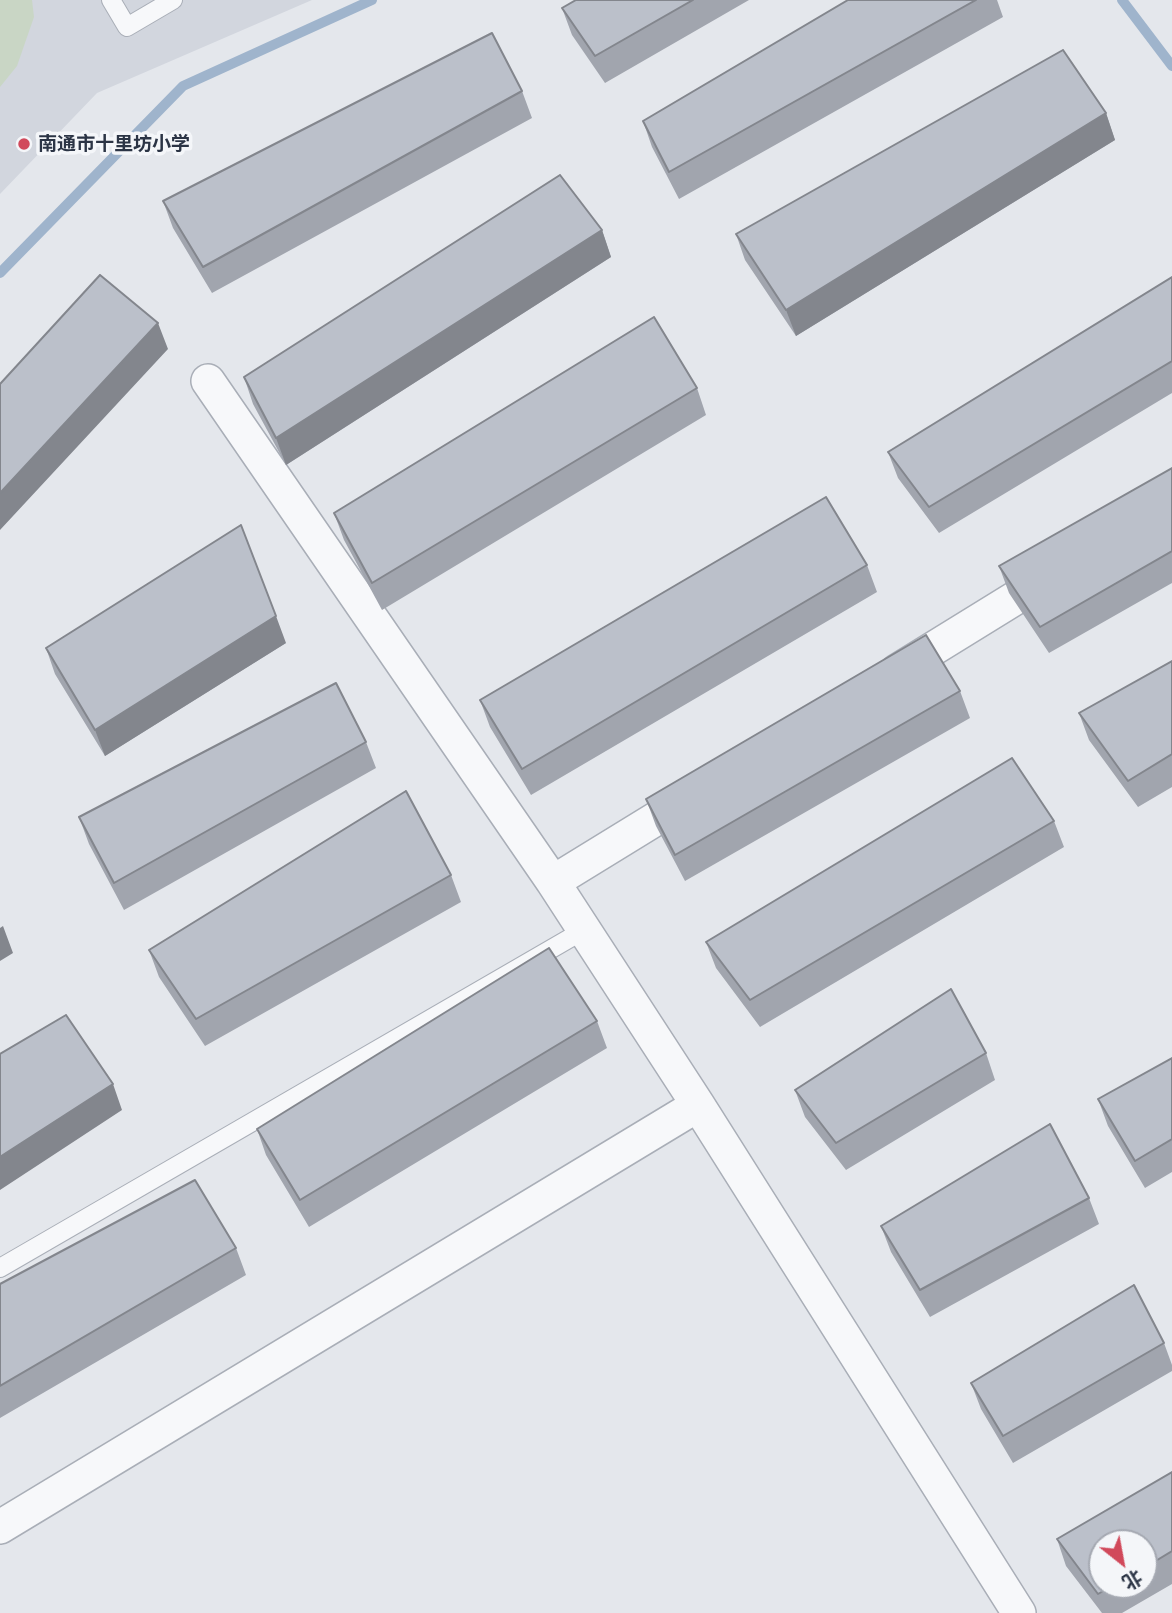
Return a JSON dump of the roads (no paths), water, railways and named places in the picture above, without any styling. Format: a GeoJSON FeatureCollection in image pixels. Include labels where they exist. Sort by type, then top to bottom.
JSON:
{"type":"FeatureCollection","features":[{"type":"Feature","properties":{"kind":"street"},"geometry":{"type":"LineString","coordinates":[[208,381],[553,882],[698,1105],[1011,1610]]}},
{"type":"Feature","properties":{"kind":"street"},"geometry":{"type":"LineString","coordinates":[[874,685],[1077,560]]}},
{"type":"Feature","properties":{"kind":"street"},"geometry":{"type":"LineString","coordinates":[[553,882],[720,780]]}},
{"type":"Feature","properties":{"kind":"street"},"geometry":{"type":"LineString","coordinates":[[0,1527],[698,1105]]}},
{"type":"Feature","properties":{"kind":"lane"},"geometry":{"type":"LineString","coordinates":[[111,0],[127,27],[173,0]]}},
{"type":"Feature","properties":{"kind":"lane"},"geometry":{"type":"LineString","coordinates":[[0,1268],[584,930]]}},
{"type":"Feature","properties":{"kind":"waterway"},"geometry":{"type":"LineString","coordinates":[[0,273],[183,86],[372,0]]}},
{"type":"Feature","properties":{"kind":"waterway"},"geometry":{"type":"LineString","coordinates":[[1122,0],[1172,66]]}},
{"type":"Feature","properties":{"kind":"place","name":"南通市十里坊小学"},"geometry":{"type":"Point","coordinates":[24,144]}}]}
